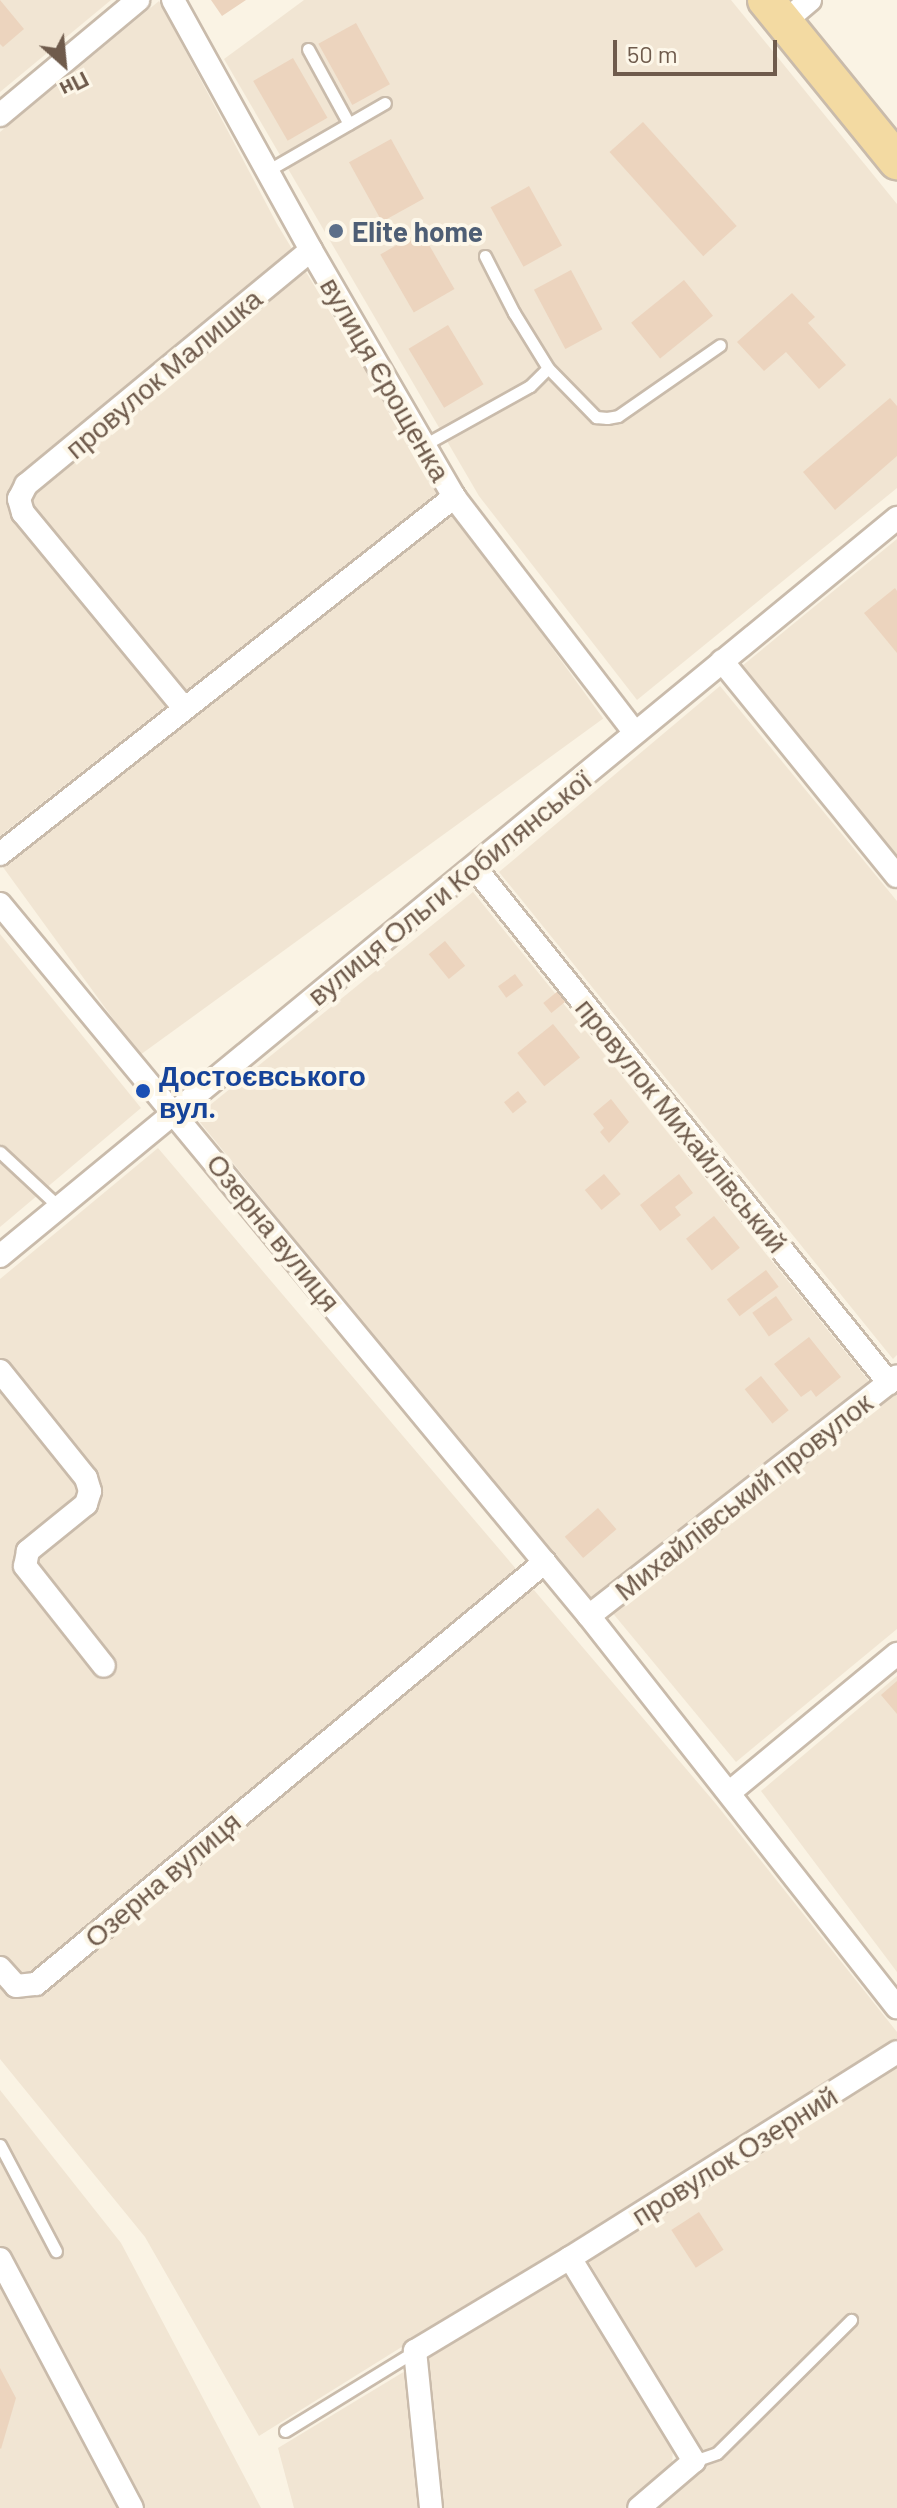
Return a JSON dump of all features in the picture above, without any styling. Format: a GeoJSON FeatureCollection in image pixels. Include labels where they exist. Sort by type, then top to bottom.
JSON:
{"type":"FeatureCollection","features":[{"type":"Feature","properties":{"kind":"main road"},"geometry":{"type":"LineString","coordinates":[[786,7],[897,161]]}},
{"type":"Feature","properties":{"kind":"street"},"geometry":{"type":"LineString","coordinates":[[0,115],[138,0]]}},
{"type":"Feature","properties":{"kind":"street","name":"вулиця Єрощенка"},"geometry":{"type":"LineString","coordinates":[[173,0],[266,171],[454,497],[635,733]]}},
{"type":"Feature","properties":{"kind":"street","name":"провулок Малишка"},"geometry":{"type":"LineString","coordinates":[[184,708],[23,513],[19,499],[26,485],[311,250]]}},
{"type":"Feature","properties":{"kind":"street"},"geometry":{"type":"LineString","coordinates":[[0,854],[454,497]]}},
{"type":"Feature","properties":{"kind":"street","name":"вулиця Ольги Кобилянської"},"geometry":{"type":"LineString","coordinates":[[0,1256],[897,518]]}},
{"type":"Feature","properties":{"kind":"street"},"geometry":{"type":"LineString","coordinates":[[722,661],[897,876]]}},
{"type":"Feature","properties":{"kind":"street","name":"провулок Михайлівський"},"geometry":{"type":"LineString","coordinates":[[475,868],[893,1379]]}},
{"type":"Feature","properties":{"kind":"street","name":"Озерна вулиця"},"geometry":{"type":"LineString","coordinates":[[0,904],[175,1111],[589,1616],[897,2007]]}},
{"type":"Feature","properties":{"kind":"street"},"geometry":{"type":"LineString","coordinates":[[0,1371],[86,1478],[90,1491],[86,1504],[28,1551],[25,1566],[104,1666]]}},
{"type":"Feature","properties":{"kind":"street","name":"Михайлівський провулок"},"geometry":{"type":"LineString","coordinates":[[589,1616],[893,1379]]}},
{"type":"Feature","properties":{"kind":"street","name":"Озерна вулиця"},"geometry":{"type":"LineString","coordinates":[[0,1968],[16,1986],[36,1984],[545,1562]]}},
{"type":"Feature","properties":{"kind":"street"},"geometry":{"type":"LineString","coordinates":[[730,1792],[897,1654]]}},
{"type":"Feature","properties":{"kind":"street","name":"провулок Озерний"},"geometry":{"type":"LineString","coordinates":[[415,2351],[570,2258],[897,2052]]}},
{"type":"Feature","properties":{"kind":"street"},"geometry":{"type":"LineString","coordinates":[[570,2258],[694,2461],[639,2508]]}},
{"type":"Feature","properties":{"kind":"street"},"geometry":{"type":"LineString","coordinates":[[0,2259],[132,2508]]}},
{"type":"Feature","properties":{"kind":"street"},"geometry":{"type":"LineString","coordinates":[[415,2351],[431,2508]]}},
{"type":"Feature","properties":{"kind":"lane"},"geometry":{"type":"LineString","coordinates":[[308,49],[349,124]]}},
{"type":"Feature","properties":{"kind":"lane"},"geometry":{"type":"LineString","coordinates":[[266,171],[385,103]]}},
{"type":"Feature","properties":{"kind":"lane"},"geometry":{"type":"LineString","coordinates":[[485,256],[514,313],[548,368],[596,417],[618,416],[720,345]]}},
{"type":"Feature","properties":{"kind":"lane"},"geometry":{"type":"LineString","coordinates":[[424,445],[530,386],[548,368]]}},
{"type":"Feature","properties":{"kind":"lane"},"geometry":{"type":"LineString","coordinates":[[0,1152],[59,1207]]}},
{"type":"Feature","properties":{"kind":"lane"},"geometry":{"type":"LineString","coordinates":[[0,2145],[56,2251]]}},
{"type":"Feature","properties":{"kind":"lane"},"geometry":{"type":"LineString","coordinates":[[694,2461],[717,2453],[851,2320]]}},
{"type":"Feature","properties":{"kind":"lane"},"geometry":{"type":"LineString","coordinates":[[285,2431],[415,2351]]}},
{"type":"Feature","properties":{"kind":"shaded area"},"geometry":{"type":"Polygon","coordinates":[[[0,0],[111,0],[0,92],[0,0]]]}},
{"type":"Feature","properties":{"kind":"shaded area"},"geometry":{"type":"Polygon","coordinates":[[[304,0],[731,0],[897,204],[897,488],[637,700],[479,496],[224,59],[304,0]]]}},
{"type":"Feature","properties":{"kind":"shaded area"},"geometry":{"type":"Polygon","coordinates":[[[159,1],[277,224],[439,492],[0,836],[0,132],[159,1]]]}},
{"type":"Feature","properties":{"kind":"shaded area"},"geometry":{"type":"Polygon","coordinates":[[[451,509],[603,719],[140,1055],[0,863],[0,837],[451,509]]]}},
{"type":"Feature","properties":{"kind":"shaded area"},"geometry":{"type":"Polygon","coordinates":[[[897,539],[897,857],[742,666],[897,539]]]}},
{"type":"Feature","properties":{"kind":"shaded area"},"geometry":{"type":"Polygon","coordinates":[[[720,686],[897,901],[897,1355],[893,1359],[499,872],[720,686]]]}},
{"type":"Feature","properties":{"kind":"shaded area"},"geometry":{"type":"Polygon","coordinates":[[[473,892],[870,1382],[593,1607],[196,1117],[473,892]]]}},
{"type":"Feature","properties":{"kind":"shaded area"},"geometry":{"type":"Polygon","coordinates":[[[0,934],[141,1108],[0,1227],[0,934]]]}},
{"type":"Feature","properties":{"kind":"shaded area"},"geometry":{"type":"Polygon","coordinates":[[[158,1148],[716,1804],[897,2032],[897,2038],[259,2436],[145,2237],[0,2059],[0,1279],[158,1148]]]}},
{"type":"Feature","properties":{"kind":"shaded area"},"geometry":{"type":"Polygon","coordinates":[[[897,1390],[897,1629],[736,1762],[611,1611],[897,1390]]]}},
{"type":"Feature","properties":{"kind":"shaded area"},"geometry":{"type":"Polygon","coordinates":[[[897,1676],[897,1972],[761,1791],[897,1676]]]}},
{"type":"Feature","properties":{"kind":"shaded area"},"geometry":{"type":"Polygon","coordinates":[[[897,2064],[897,2508],[659,2508],[707,2465],[589,2262],[897,2064]]]}},
{"type":"Feature","properties":{"kind":"shaded area"},"geometry":{"type":"Polygon","coordinates":[[[0,2090],[121,2243],[261,2508],[0,2508],[0,2090]]]}},
{"type":"Feature","properties":{"kind":"shaded area"},"geometry":{"type":"Polygon","coordinates":[[[567,2273],[673,2447],[672,2468],[625,2508],[294,2508],[278,2448],[567,2273]]]}},
{"type":"Feature","properties":{"kind":"building"},"geometry":{"type":"Polygon","coordinates":[[[0,0],[24,29],[3,47],[0,44],[0,0]]]}},
{"type":"Feature","properties":{"kind":"building"},"geometry":{"type":"Polygon","coordinates":[[[211,0],[246,0],[222,16],[211,0]]]}},
{"type":"Feature","properties":{"kind":"building"},"geometry":{"type":"Polygon","coordinates":[[[356,23],[390,84],[352,105],[318,44],[356,23]]]}},
{"type":"Feature","properties":{"kind":"building"},"geometry":{"type":"Polygon","coordinates":[[[293,58],[328,118],[288,141],[253,81],[293,58]]]}},
{"type":"Feature","properties":{"kind":"building"},"geometry":{"type":"Polygon","coordinates":[[[643,122],[737,226],[703,256],[610,152],[643,122]]]}},
{"type":"Feature","properties":{"kind":"building"},"geometry":{"type":"Polygon","coordinates":[[[391,139],[424,198],[382,222],[349,162],[391,139]]]}},
{"type":"Feature","properties":{"kind":"building"},"geometry":{"type":"Polygon","coordinates":[[[529,186],[562,245],[523,267],[491,207],[529,186]]]}},
{"type":"Feature","properties":{"kind":"building"},"geometry":{"type":"Polygon","coordinates":[[[421,231],[454,289],[414,313],[380,254],[421,231]]]}},
{"type":"Feature","properties":{"kind":"building"},"geometry":{"type":"Polygon","coordinates":[[[571,270],[602,329],[565,349],[534,290],[571,270]]]}},
{"type":"Feature","properties":{"kind":"building"},"geometry":{"type":"Polygon","coordinates":[[[684,280],[713,316],[660,359],[631,323],[684,280]]]}},
{"type":"Feature","properties":{"kind":"building"},"geometry":{"type":"Polygon","coordinates":[[[792,293],[815,317],[808,323],[846,365],[819,389],[786,352],[764,371],[737,342],[792,293]]]}},
{"type":"Feature","properties":{"kind":"building"},"geometry":{"type":"Polygon","coordinates":[[[448,325],[484,384],[444,408],[409,349],[448,325]]]}},
{"type":"Feature","properties":{"kind":"building"},"geometry":{"type":"Polygon","coordinates":[[[890,398],[897,406],[897,456],[835,510],[803,472],[890,398]]]}},
{"type":"Feature","properties":{"kind":"building"},"geometry":{"type":"Polygon","coordinates":[[[895,588],[897,591],[897,653],[864,613],[895,588]]]}},
{"type":"Feature","properties":{"kind":"building"},"geometry":{"type":"Polygon","coordinates":[[[445,941],[465,966],[449,979],[429,954],[445,941]]]}},
{"type":"Feature","properties":{"kind":"building"},"geometry":{"type":"Polygon","coordinates":[[[515,974],[523,985],[506,998],[498,986],[515,974]]]}},
{"type":"Feature","properties":{"kind":"building"},"geometry":{"type":"Polygon","coordinates":[[[558,991],[566,1001],[551,1013],[543,1003],[558,991]]]}},
{"type":"Feature","properties":{"kind":"building"},"geometry":{"type":"Polygon","coordinates":[[[553,1024],[580,1057],[544,1086],[517,1053],[553,1024]]]}},
{"type":"Feature","properties":{"kind":"building"},"geometry":{"type":"Polygon","coordinates":[[[518,1091],[527,1102],[513,1113],[504,1102],[518,1091]]]}},
{"type":"Feature","properties":{"kind":"building"},"geometry":{"type":"Polygon","coordinates":[[[611,1099],[629,1122],[609,1143],[600,1132],[604,1128],[593,1114],[611,1099]]]}},
{"type":"Feature","properties":{"kind":"building"},"geometry":{"type":"Polygon","coordinates":[[[604,1174],[621,1194],[602,1210],[585,1190],[604,1174]]]}},
{"type":"Feature","properties":{"kind":"building"},"geometry":{"type":"Polygon","coordinates":[[[679,1174],[693,1193],[675,1207],[681,1215],[660,1231],[640,1205],[679,1174]]]}},
{"type":"Feature","properties":{"kind":"building"},"geometry":{"type":"Polygon","coordinates":[[[714,1216],[740,1248],[712,1271],[686,1239],[714,1216]]]}},
{"type":"Feature","properties":{"kind":"building"},"geometry":{"type":"Polygon","coordinates":[[[766,1270],[779,1287],[740,1316],[727,1299],[766,1270]]]}},
{"type":"Feature","properties":{"kind":"building"},"geometry":{"type":"Polygon","coordinates":[[[776,1296],[793,1320],[769,1336],[752,1313],[776,1296]]]}},
{"type":"Feature","properties":{"kind":"building"},"geometry":{"type":"Polygon","coordinates":[[[809,1337],[841,1377],[816,1397],[811,1390],[801,1397],[774,1364],[809,1337]]]}},
{"type":"Feature","properties":{"kind":"building"},"geometry":{"type":"Polygon","coordinates":[[[761,1376],[789,1410],[772,1423],[745,1389],[761,1376]]]}},
{"type":"Feature","properties":{"kind":"building"},"geometry":{"type":"Polygon","coordinates":[[[598,1508],[616,1529],[583,1558],[565,1537],[598,1508]]]}},
{"type":"Feature","properties":{"kind":"building"},"geometry":{"type":"Polygon","coordinates":[[[897,1681],[897,1714],[881,1695],[897,1681]]]}},
{"type":"Feature","properties":{"kind":"building"},"geometry":{"type":"Polygon","coordinates":[[[699,2212],[724,2250],[696,2268],[671,2230],[699,2212]]]}},
{"type":"Feature","properties":{"kind":"building"},"geometry":{"type":"Polygon","coordinates":[[[0,2368],[16,2398],[1,2449],[0,2448],[0,2368]]]}},
{"type":"Feature","properties":{"kind":"place","name":"Elite home"},"geometry":{"type":"Point","coordinates":[336,231]}},
{"type":"Feature","properties":{"kind":"place","name":"Достоєвського вул."},"geometry":{"type":"Point","coordinates":[143,1091]}}]}
